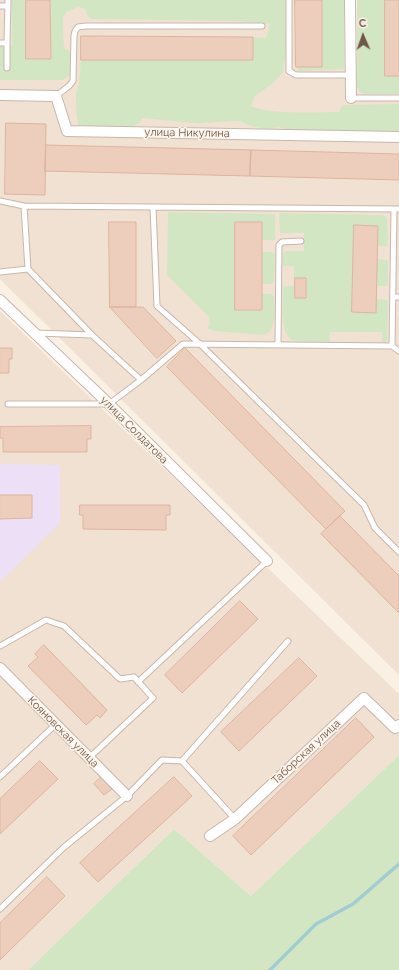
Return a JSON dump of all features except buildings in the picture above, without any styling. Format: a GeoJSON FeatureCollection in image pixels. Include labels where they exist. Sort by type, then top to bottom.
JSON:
{"type":"FeatureCollection","features":[{"type":"Feature","properties":{"kind":"street"},"geometry":{"type":"LineString","coordinates":[[350,0],[351,98]]}},
{"type":"Feature","properties":{"kind":"street"},"geometry":{"type":"LineString","coordinates":[[0,96],[56,96]]}},
{"type":"Feature","properties":{"kind":"street","name":"улица Никулина"},"geometry":{"type":"LineString","coordinates":[[56,96],[67,131],[399,137]]}},
{"type":"Feature","properties":{"kind":"street","name":"улица Солдатова"},"geometry":{"type":"LineString","coordinates":[[0,300],[109,404],[267,561]]}},
{"type":"Feature","properties":{"kind":"street","name":"Кояновская улица"},"geometry":{"type":"LineString","coordinates":[[0,668],[127,796]]}},
{"type":"Feature","properties":{"kind":"street","name":"Таборская улица"},"geometry":{"type":"LineString","coordinates":[[210,836],[235,819],[364,698],[395,728],[399,725]]}},
{"type":"Feature","properties":{"kind":"lane"},"geometry":{"type":"LineString","coordinates":[[7,68],[8,0]]}},
{"type":"Feature","properties":{"kind":"lane"},"geometry":{"type":"LineString","coordinates":[[289,0],[289,71],[296,75],[350,75]]}},
{"type":"Feature","properties":{"kind":"lane"},"geometry":{"type":"LineString","coordinates":[[0,6],[8,6]]}},
{"type":"Feature","properties":{"kind":"lane"},"geometry":{"type":"LineString","coordinates":[[56,96],[73,81],[74,36],[78,27],[262,26]]}},
{"type":"Feature","properties":{"kind":"lane"},"geometry":{"type":"LineString","coordinates":[[0,43],[7,43]]}},
{"type":"Feature","properties":{"kind":"lane"},"geometry":{"type":"LineString","coordinates":[[351,98],[399,98]]}},
{"type":"Feature","properties":{"kind":"lane"},"geometry":{"type":"LineString","coordinates":[[0,201],[24,206],[396,210],[392,346]]}},
{"type":"Feature","properties":{"kind":"lane"},"geometry":{"type":"LineString","coordinates":[[24,206],[28,269],[92,335],[141,380]]}},
{"type":"Feature","properties":{"kind":"lane"},"geometry":{"type":"LineString","coordinates":[[153,207],[157,306],[200,344],[364,505],[375,528],[399,552]]}},
{"type":"Feature","properties":{"kind":"lane"},"geometry":{"type":"LineString","coordinates":[[278,345],[279,245],[282,242],[301,241]]}},
{"type":"Feature","properties":{"kind":"lane"},"geometry":{"type":"LineString","coordinates":[[0,272],[28,269]]}},
{"type":"Feature","properties":{"kind":"lane"},"geometry":{"type":"LineString","coordinates":[[393,297],[399,297]]}},
{"type":"Feature","properties":{"kind":"lane"},"geometry":{"type":"LineString","coordinates":[[33,332],[92,335]]}},
{"type":"Feature","properties":{"kind":"lane"},"geometry":{"type":"LineString","coordinates":[[8,404],[109,404],[141,380],[183,344],[392,346],[399,351]]}},
{"type":"Feature","properties":{"kind":"lane"},"geometry":{"type":"LineString","coordinates":[[138,682],[267,561]]}},
{"type":"Feature","properties":{"kind":"lane"},"geometry":{"type":"LineString","coordinates":[[0,646],[46,620],[64,626],[120,679],[134,677],[153,698],[89,758]]}},
{"type":"Feature","properties":{"kind":"lane"},"geometry":{"type":"LineString","coordinates":[[182,761],[288,641]]}},
{"type":"Feature","properties":{"kind":"lane"},"geometry":{"type":"LineString","coordinates":[[0,777],[56,724]]}},
{"type":"Feature","properties":{"kind":"lane"},"geometry":{"type":"LineString","coordinates":[[0,909],[63,848],[127,796],[162,760],[182,761],[235,819]]}},
{"type":"Feature","properties":{"kind":"shaded area"},"geometry":{"type":"Polygon","coordinates":[[[0,0],[344,0],[345,91],[357,91],[357,0],[399,0],[399,675],[0,279],[0,0]]]}},
{"type":"Feature","properties":{"kind":"shaded area"},"geometry":{"type":"Polygon","coordinates":[[[0,311],[399,694],[399,755],[251,896],[174,829],[28,970],[0,970],[0,311]]]}},
{"type":"Feature","properties":{"kind":"shaded area"},"geometry":{"type":"Polygon","coordinates":[[[0,464],[60,465],[60,523],[0,582],[0,464]]]}},
{"type":"Feature","properties":{"kind":"green space"},"geometry":{"type":"Polygon","coordinates":[[[12,0],[26,0],[26,59],[51,59],[50,0],[286,0],[286,53],[283,72],[273,83],[255,96],[251,106],[270,111],[282,112],[339,112],[341,107],[346,105],[399,104],[399,132],[292,130],[278,127],[267,129],[250,126],[240,121],[195,123],[142,118],[137,125],[116,129],[78,125],[76,94],[79,84],[81,60],[253,60],[253,37],[266,38],[270,24],[236,21],[92,19],[88,17],[85,9],[78,7],[66,12],[63,17],[64,45],[65,49],[70,51],[70,75],[63,80],[0,80],[0,46],[12,46],[12,0]]]}},
{"type":"Feature","properties":{"kind":"green space"},"geometry":{"type":"Polygon","coordinates":[[[322,0],[344,0],[344,69],[298,71],[296,67],[322,67],[322,0]]]}},
{"type":"Feature","properties":{"kind":"green space"},"geometry":{"type":"Polygon","coordinates":[[[357,0],[385,0],[385,75],[399,76],[399,94],[365,94],[360,92],[357,87],[357,0]]]}},
{"type":"Feature","properties":{"kind":"green space"},"geometry":{"type":"Polygon","coordinates":[[[168,212],[275,215],[275,240],[262,240],[235,310],[261,310],[262,294],[271,294],[274,297],[274,315],[273,325],[268,333],[263,335],[214,331],[207,328],[210,323],[209,317],[167,275],[168,212]]]}},
{"type":"Feature","properties":{"kind":"green space"},"geometry":{"type":"Polygon","coordinates":[[[279,213],[382,215],[387,217],[388,246],[378,246],[377,259],[388,260],[388,286],[377,286],[377,299],[388,300],[387,341],[382,343],[382,332],[330,332],[330,342],[295,341],[288,336],[283,323],[283,286],[294,286],[294,266],[283,266],[283,253],[286,251],[304,251],[304,233],[280,233],[279,213]]]}},
{"type":"Feature","properties":{"kind":"green space"},"geometry":{"type":"Polygon","coordinates":[[[262,252],[273,252],[275,255],[274,282],[272,284],[262,284],[262,252]]]}},
{"type":"Feature","properties":{"kind":"green space"},"geometry":{"type":"Polygon","coordinates":[[[399,755],[399,970],[28,970],[174,829],[251,896],[399,755]]]}},
{"type":"Feature","properties":{"kind":"waterway"},"geometry":{"type":"LineString","coordinates":[[270,970],[316,924],[353,904],[399,864]]}}]}
